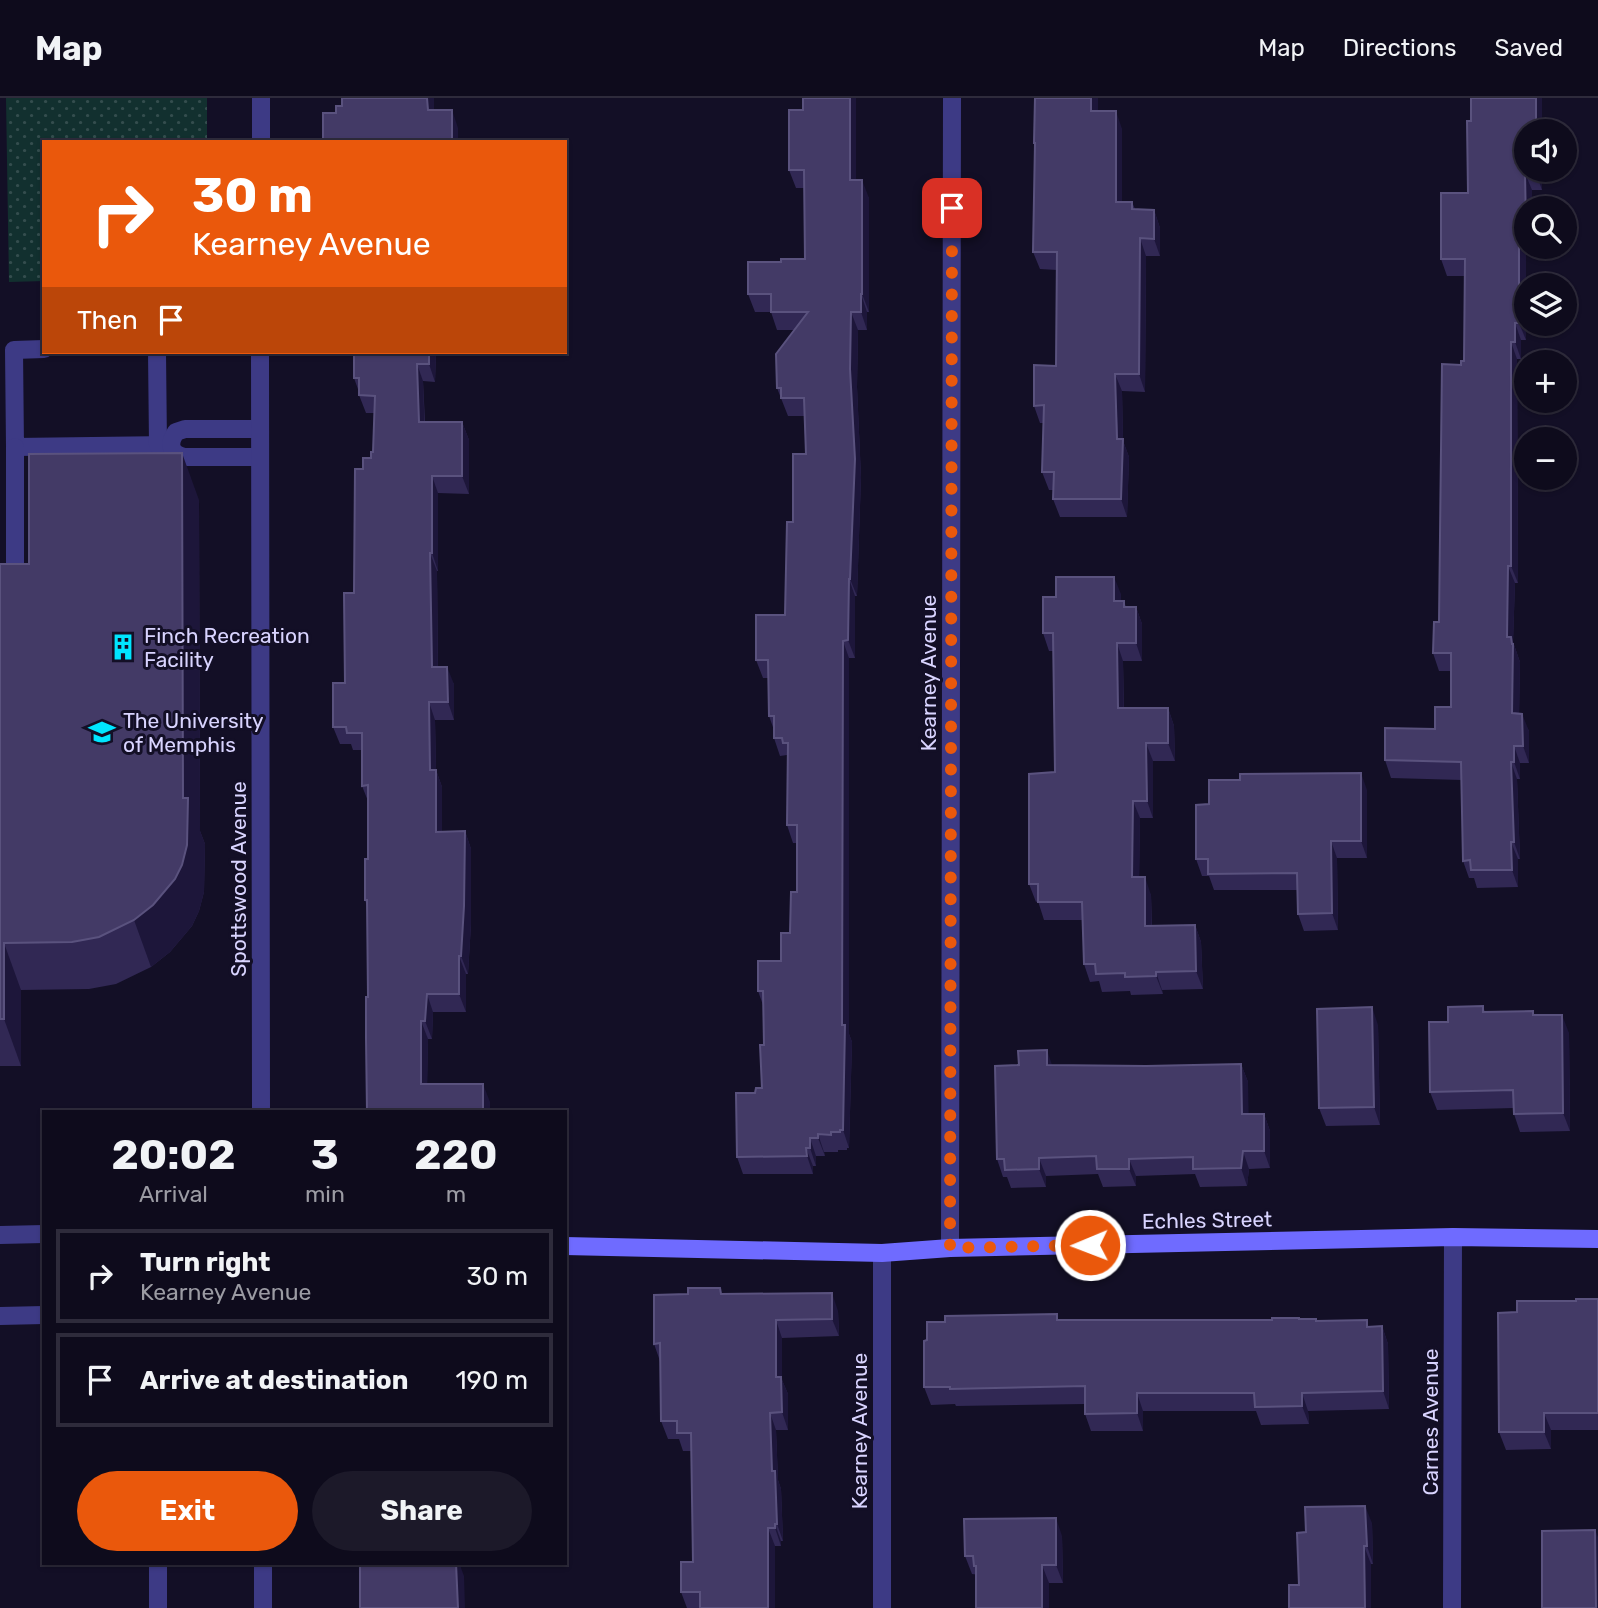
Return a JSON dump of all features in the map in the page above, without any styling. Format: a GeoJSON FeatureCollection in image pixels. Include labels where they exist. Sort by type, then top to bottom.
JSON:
{"type":"FeatureCollection","features":[{"type":"Feature","properties":{"kind":"street"},"geometry":{"type":"LineString","coordinates":[[261,98],[261,140]]}},
{"type":"Feature","properties":{"kind":"street","name":"Kearney Avenue"},"geometry":{"type":"LineString","coordinates":[[950,1248],[952,98]]}},
{"type":"Feature","properties":{"kind":"street"},"geometry":{"type":"LineString","coordinates":[[0,581],[15,581],[14,350],[42,349]]}},
{"type":"Feature","properties":{"kind":"street"},"geometry":{"type":"LineString","coordinates":[[157,354],[164,445]]}},
{"type":"Feature","properties":{"kind":"street","name":"Spottswood Avenue"},"geometry":{"type":"LineString","coordinates":[[260,354],[261,1110]]}},
{"type":"Feature","properties":{"kind":"street"},"geometry":{"type":"LineString","coordinates":[[164,445],[176,432],[185,429],[260,429]]}},
{"type":"Feature","properties":{"kind":"street"},"geometry":{"type":"LineString","coordinates":[[15,447],[164,445],[184,457],[260,457]]}},
{"type":"Feature","properties":{"kind":"street"},"geometry":{"type":"LineString","coordinates":[[0,1235],[42,1234]]}},
{"type":"Feature","properties":{"kind":"street","name":"Echles Street"},"geometry":{"type":"LineString","coordinates":[[567,1246],[882,1253],[950,1248],[1453,1237],[1598,1239]]}},
{"type":"Feature","properties":{"kind":"street","name":"Carnes Avenue"},"geometry":{"type":"LineString","coordinates":[[1452,1608],[1453,1237]]}},
{"type":"Feature","properties":{"kind":"street","name":"Kearney Avenue"},"geometry":{"type":"LineString","coordinates":[[882,1253],[882,1608]]}},
{"type":"Feature","properties":{"kind":"street"},"geometry":{"type":"LineString","coordinates":[[0,1316],[42,1315]]}},
{"type":"Feature","properties":{"kind":"street"},"geometry":{"type":"LineString","coordinates":[[158,1565],[158,1608]]}},
{"type":"Feature","properties":{"kind":"street"},"geometry":{"type":"LineString","coordinates":[[262,1565],[263,1608]]}},
{"type":"Feature","properties":{"kind":"green space"},"geometry":{"type":"Polygon","coordinates":[[[6,98],[207,98],[207,140],[42,140],[42,281],[9,282],[6,98]]]}},
{"type":"Feature","properties":{"kind":"building"},"geometry":{"type":"Polygon","coordinates":[[[342,98],[427,98],[428,110],[452,110],[452,140],[323,140],[323,113],[336,113],[336,106],[342,106],[342,98]]]}},
{"type":"Feature","properties":{"kind":"building"},"geometry":{"type":"Polygon","coordinates":[[[803,98],[850,98],[850,180],[862,180],[861,312],[851,312],[850,369],[855,459],[848,640],[843,641],[843,1130],[810,1138],[810,1148],[806,1148],[807,1156],[737,1157],[736,1093],[755,1093],[756,1088],[762,1088],[760,1045],[764,1045],[763,991],[758,991],[758,961],[781,961],[781,933],[790,933],[791,892],[797,892],[797,825],[787,825],[788,743],[783,743],[782,738],[774,738],[774,716],[769,716],[768,660],[756,660],[756,615],[785,615],[787,522],[793,522],[793,454],[806,454],[804,398],[781,398],[781,388],[777,388],[776,354],[808,312],[771,312],[771,294],[748,294],[748,262],[805,259],[804,170],[789,170],[789,110],[803,110],[803,98]]]}},
{"type":"Feature","properties":{"kind":"building"},"geometry":{"type":"Polygon","coordinates":[[[1035,98],[1091,98],[1091,111],[1116,111],[1116,202],[1132,202],[1132,209],[1154,210],[1154,239],[1140,238],[1139,374],[1115,374],[1117,439],[1123,439],[1121,499],[1053,499],[1054,472],[1042,472],[1044,405],[1034,406],[1034,365],[1056,366],[1057,252],[1033,252],[1035,98]]]}},
{"type":"Feature","properties":{"kind":"building"},"geometry":{"type":"Polygon","coordinates":[[[1471,98],[1536,98],[1536,119],[1514,119],[1514,182],[1525,182],[1525,196],[1514,196],[1514,259],[1519,259],[1519,273],[1514,273],[1515,342],[1511,342],[1511,566],[1508,566],[1507,637],[1511,637],[1513,644],[1512,713],[1522,714],[1523,746],[1514,746],[1514,762],[1511,762],[1514,842],[1511,842],[1512,870],[1471,870],[1470,860],[1463,861],[1461,762],[1385,760],[1385,728],[1435,729],[1435,707],[1451,707],[1451,653],[1433,653],[1434,622],[1439,622],[1442,364],[1461,365],[1461,361],[1464,361],[1465,259],[1441,259],[1441,193],[1468,193],[1467,121],[1471,121],[1471,98]]]}},
{"type":"Feature","properties":{"kind":"building"},"geometry":{"type":"Polygon","coordinates":[[[354,354],[429,354],[429,364],[417,364],[419,422],[462,422],[462,476],[432,476],[432,667],[447,667],[448,702],[429,702],[430,770],[436,770],[436,832],[465,831],[459,994],[427,994],[425,1021],[421,1021],[421,1084],[483,1084],[483,1110],[367,1110],[365,859],[368,859],[368,785],[362,786],[362,733],[347,733],[346,727],[333,727],[333,683],[345,683],[344,593],[354,593],[355,469],[363,469],[363,458],[371,458],[373,452],[375,396],[359,395],[359,378],[354,378],[354,354]]]}},
{"type":"Feature","properties":{"kind":"building","name":"Finch Recreation Facility"},"geometry":{"type":"Polygon","coordinates":[[[182,453],[183,798],[188,798],[187,845],[182,865],[175,879],[153,905],[134,920],[99,937],[72,942],[4,943],[4,1019],[0,1019],[0,564],[29,564],[29,454],[182,453]]]}},
{"type":"Feature","properties":{"kind":"building"},"geometry":{"type":"Polygon","coordinates":[[[1056,577],[1114,577],[1114,601],[1124,601],[1124,607],[1136,607],[1136,643],[1117,643],[1118,708],[1168,708],[1168,743],[1146,743],[1147,801],[1133,801],[1132,877],[1145,877],[1145,926],[1195,925],[1196,971],[1156,972],[1156,976],[1125,977],[1125,973],[1096,974],[1095,964],[1084,964],[1082,902],[1038,902],[1038,884],[1029,884],[1029,774],[1055,772],[1053,633],[1043,633],[1043,597],[1056,597],[1056,577]]]}},
{"type":"Feature","properties":{"kind":"building"},"geometry":{"type":"Polygon","coordinates":[[[1361,773],[1361,841],[1331,841],[1332,913],[1298,914],[1297,873],[1208,874],[1208,859],[1196,859],[1196,805],[1209,804],[1209,780],[1240,780],[1240,774],[1361,773]]]}},
{"type":"Feature","properties":{"kind":"building"},"geometry":{"type":"Polygon","coordinates":[[[1483,1006],[1483,1012],[1533,1011],[1533,1015],[1562,1015],[1563,1113],[1514,1114],[1513,1090],[1430,1092],[1429,1022],[1448,1022],[1448,1007],[1483,1006]]]}},
{"type":"Feature","properties":{"kind":"building"},"geometry":{"type":"Polygon","coordinates":[[[1372,1007],[1374,1107],[1319,1108],[1317,1009],[1372,1007]]]}},
{"type":"Feature","properties":{"kind":"building"},"geometry":{"type":"Polygon","coordinates":[[[1047,1050],[1047,1065],[1241,1064],[1242,1114],[1264,1114],[1264,1151],[1243,1151],[1241,1168],[1193,1169],[1193,1157],[1129,1159],[1129,1169],[1097,1169],[1096,1156],[1039,1158],[1039,1169],[1005,1170],[1004,1159],[997,1159],[995,1066],[1019,1065],[1018,1051],[1047,1050]]]}},
{"type":"Feature","properties":{"kind":"building"},"geometry":{"type":"Polygon","coordinates":[[[688,1288],[720,1288],[721,1294],[832,1293],[832,1319],[776,1320],[776,1377],[781,1377],[782,1412],[770,1413],[777,1524],[775,1528],[768,1528],[768,1608],[700,1608],[700,1592],[681,1592],[681,1562],[693,1562],[691,1433],[677,1433],[677,1421],[661,1421],[660,1343],[654,1344],[654,1295],[688,1294],[688,1288]]]}},
{"type":"Feature","properties":{"kind":"building"},"geometry":{"type":"Polygon","coordinates":[[[1598,1299],[1598,1413],[1544,1413],[1544,1432],[1499,1432],[1498,1313],[1517,1312],[1517,1301],[1598,1299]]]}},
{"type":"Feature","properties":{"kind":"building"},"geometry":{"type":"Polygon","coordinates":[[[1057,1314],[1057,1320],[1367,1320],[1367,1327],[1382,1326],[1383,1391],[1302,1393],[1302,1406],[1255,1407],[1254,1393],[1137,1393],[1137,1413],[1085,1414],[1085,1386],[950,1389],[924,1387],[924,1341],[927,1340],[927,1322],[945,1322],[945,1316],[1057,1314]]]}},
{"type":"Feature","properties":{"kind":"building"},"geometry":{"type":"Polygon","coordinates":[[[1365,1506],[1365,1608],[1289,1608],[1289,1585],[1299,1585],[1297,1533],[1306,1532],[1305,1507],[1365,1506]]]}},
{"type":"Feature","properties":{"kind":"building"},"geometry":{"type":"Polygon","coordinates":[[[1056,1518],[1056,1565],[1042,1565],[1042,1608],[976,1608],[976,1566],[973,1556],[965,1556],[964,1519],[1056,1518]]]}},
{"type":"Feature","properties":{"kind":"building"},"geometry":{"type":"Polygon","coordinates":[[[1595,1530],[1596,1608],[1542,1608],[1542,1531],[1595,1530]]]}},
{"type":"Feature","properties":{"kind":"building"},"geometry":{"type":"Polygon","coordinates":[[[360,1565],[456,1565],[458,1608],[360,1608],[360,1565]]]}},
{"type":"Feature","properties":{"kind":"place","name":"Finch Recreation Facility"},"geometry":{"type":"Point","coordinates":[123,647]}},
{"type":"Feature","properties":{"kind":"place","name":"The University of Memphis"},"geometry":{"type":"Point","coordinates":[102,732]}},
{"type":"Feature","properties":{"kind":"route"},"geometry":{"type":"LineString","coordinates":[[952,208],[950,1248],[1090,1245]]}}]}
